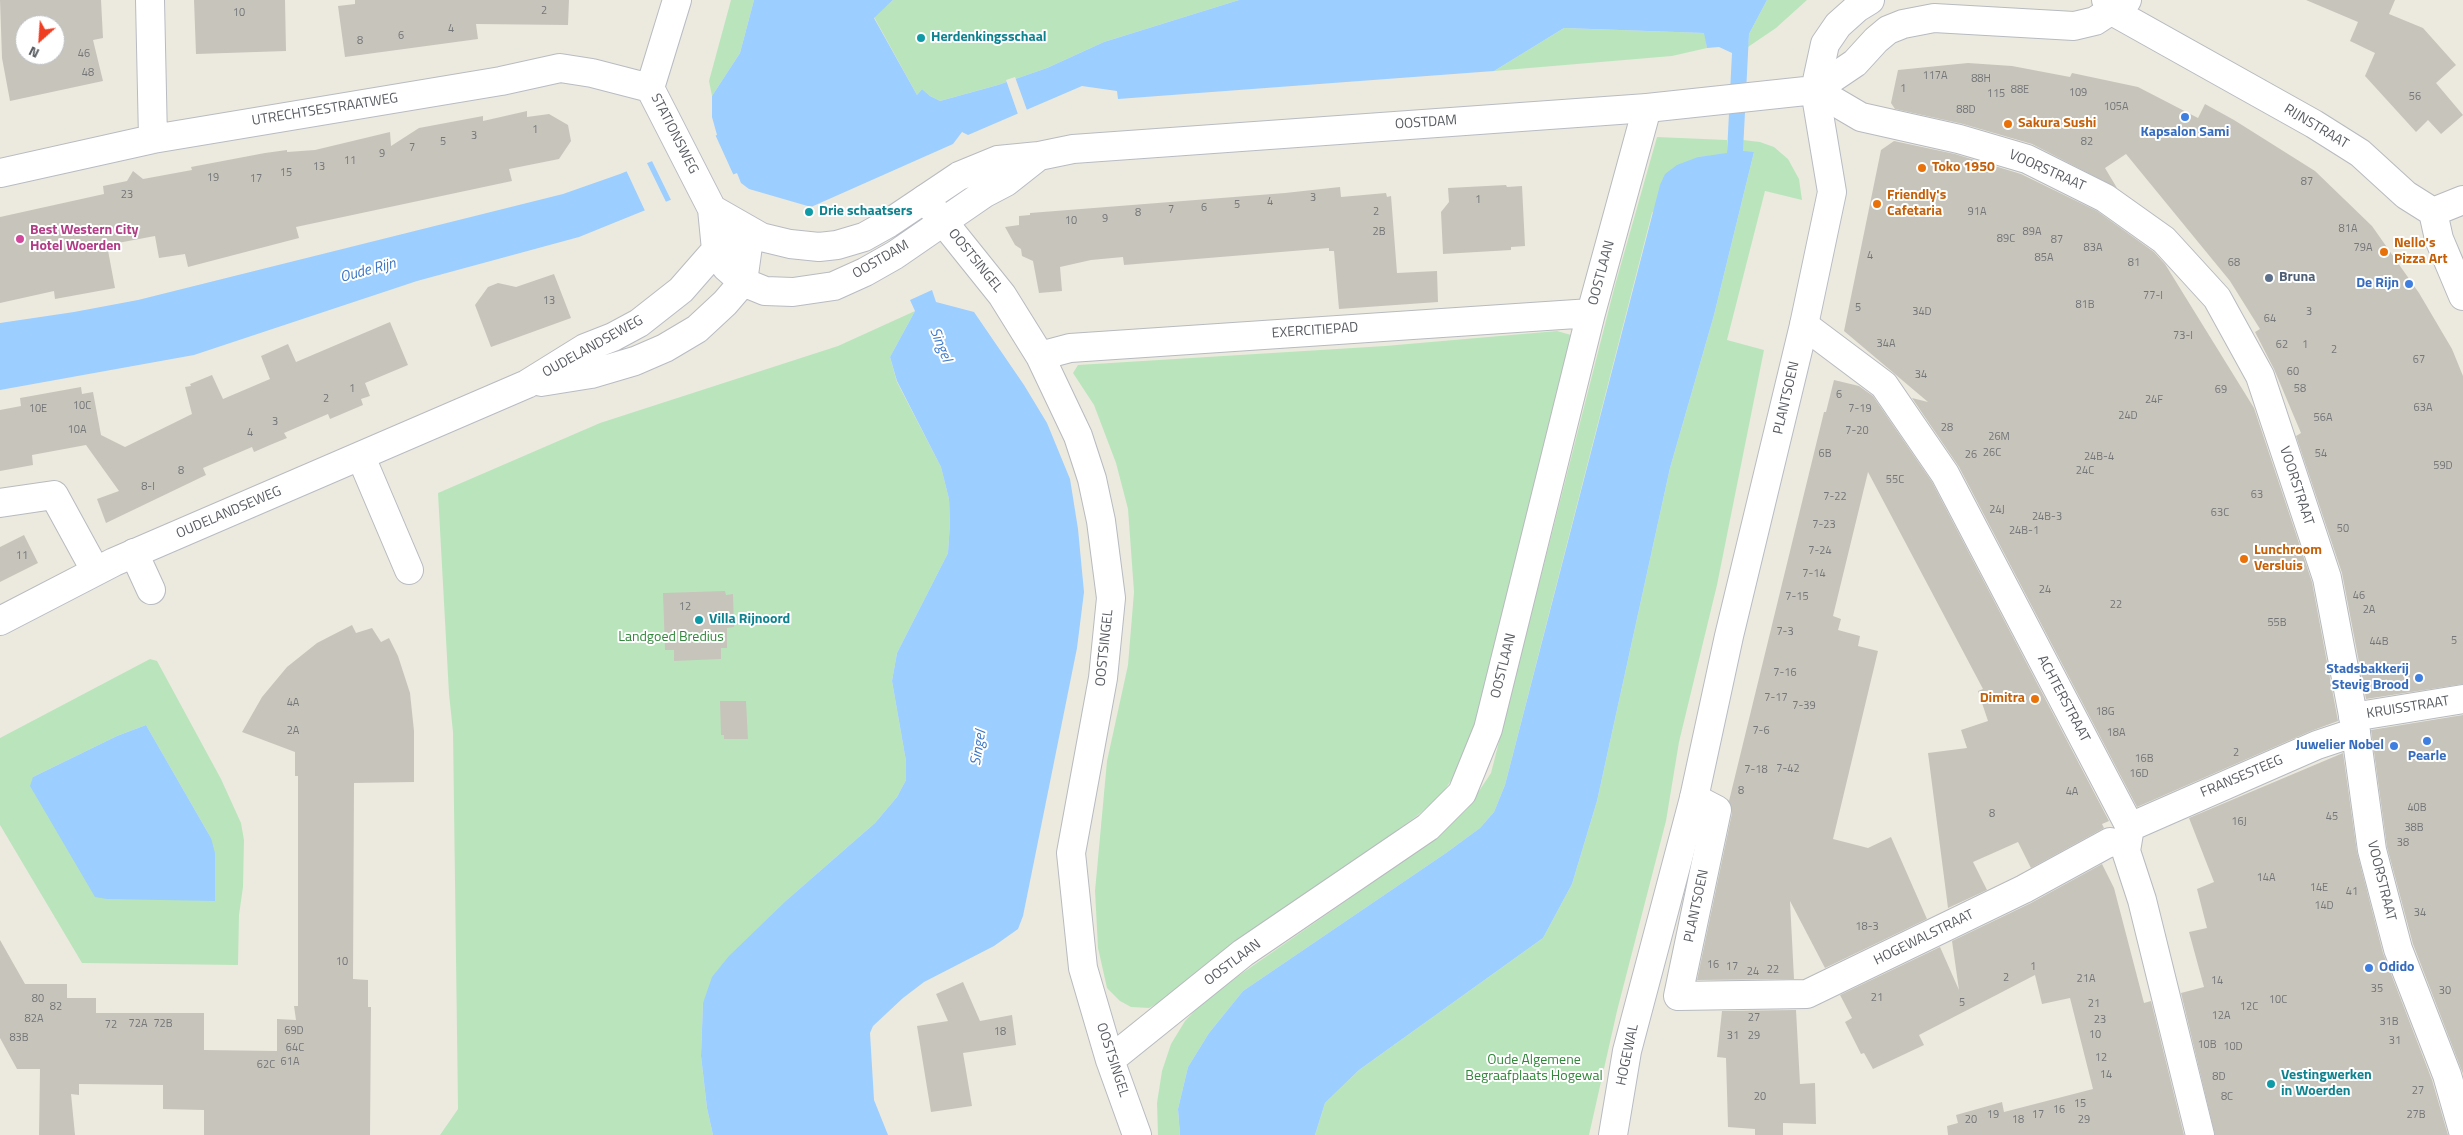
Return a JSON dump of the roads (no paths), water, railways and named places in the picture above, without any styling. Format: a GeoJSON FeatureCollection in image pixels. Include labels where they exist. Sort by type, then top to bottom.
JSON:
{"type":"FeatureCollection","features":[{"type":"Feature","properties":{"kind":"street"},"geometry":{"type":"LineString","coordinates":[[150,0],[153,139]]}},
{"type":"Feature","properties":{"kind":"street","name":"STATIONSWEG"},"geometry":{"type":"LineString","coordinates":[[677,0],[650,88],[707,199],[716,250]]}},
{"type":"Feature","properties":{"kind":"street","name":"PLANTSOEN"},"geometry":{"type":"LineString","coordinates":[[1648,976],[1694,798],[1729,636],[1804,325],[1832,192],[1814,90],[1825,44],[1838,25],[1864,4]]}},
{"type":"Feature","properties":{"kind":"street","name":"RIJNSTRAAT"},"geometry":{"type":"LineString","coordinates":[[1814,90],[1855,63],[1888,30],[1903,24],[1934,18],[2074,26],[2095,21],[2115,4],[2314,124],[2360,154],[2406,195],[2433,212]]}},
{"type":"Feature","properties":{"kind":"street","name":"UTRECHTSESTRAATWEG"},"geometry":{"type":"LineString","coordinates":[[0,173],[153,139],[501,81],[560,68],[592,73],[650,88]]}},
{"type":"Feature","properties":{"kind":"street","name":"OOSTDAM"},"geometry":{"type":"LineString","coordinates":[[750,231],[761,237],[790,244],[819,248],[837,245],[872,232],[926,199],[958,176],[998,160],[1039,156],[1073,149],[1646,108],[1814,90]]}},
{"type":"Feature","properties":{"kind":"street","name":"VOORSTRAAT"},"geometry":{"type":"LineString","coordinates":[[1814,90],[1861,117],[1959,138],[2027,159],[2105,198],[2164,240],[2217,298],[2260,376],[2327,578],[2355,725],[2372,850],[2398,949],[2447,1075],[2463,1131]]}},
{"type":"Feature","properties":{"kind":"street","name":"OOSTLAAN"},"geometry":{"type":"LineString","coordinates":[[1110,1060],[1243,953],[1428,827],[1462,793],[1488,729],[1591,313],[1646,108]]}},
{"type":"Feature","properties":{"kind":"street","name":"OOSTDAM"},"geometry":{"type":"LineString","coordinates":[[716,250],[726,267],[743,282],[765,291],[793,292],[834,286],[895,255],[985,193],[1006,182],[1039,156]]}},
{"type":"Feature","properties":{"kind":"street"},"geometry":{"type":"LineString","coordinates":[[707,199],[750,231],[743,282]]}},
{"type":"Feature","properties":{"kind":"street","name":"OOSTSINGEL"},"geometry":{"type":"LineString","coordinates":[[926,199],[1002,295],[1040,356],[1078,436],[1092,479],[1101,521],[1111,598],[1103,678],[1071,853],[1083,968],[1110,1060],[1137,1135]]}},
{"type":"Feature","properties":{"kind":"street"},"geometry":{"type":"LineString","coordinates":[[2463,200],[2433,212],[2439,239],[2463,296]]}},
{"type":"Feature","properties":{"kind":"street","name":"OUDELANDSEWEG"},"geometry":{"type":"LineString","coordinates":[[0,621],[95,570],[527,384],[585,348],[613,337],[639,323],[681,290],[716,250],[750,231]]}},
{"type":"Feature","properties":{"kind":"street","name":"OUDELANDSEWEG"},"geometry":{"type":"LineString","coordinates":[[527,384],[591,374],[635,361],[665,348],[708,320],[743,282]]}},
{"type":"Feature","properties":{"kind":"street","name":"EXERCITIEPAD"},"geometry":{"type":"LineString","coordinates":[[1040,356],[1070,348],[1591,313]]}},
{"type":"Feature","properties":{"kind":"street","name":"ACHTERSTRAAT"},"geometry":{"type":"LineString","coordinates":[[1804,325],[1884,385],[1945,474],[2128,836],[2126,852],[2142,900],[2200,1135]]}},
{"type":"Feature","properties":{"kind":"street"},"geometry":{"type":"LineString","coordinates":[[361,457],[409,570]]}},
{"type":"Feature","properties":{"kind":"street"},"geometry":{"type":"LineString","coordinates":[[0,503],[54,495],[95,570]]}},
{"type":"Feature","properties":{"kind":"street"},"geometry":{"type":"LineString","coordinates":[[134,553],[151,590]]}},
{"type":"Feature","properties":{"kind":"street","name":"KRUISSTRAAT"},"geometry":{"type":"LineString","coordinates":[[2355,725],[2463,699]]}},
{"type":"Feature","properties":{"kind":"street","name":"FRANSESTEEG"},"geometry":{"type":"LineString","coordinates":[[2128,836],[2176,806],[2317,745],[2355,725]]}},
{"type":"Feature","properties":{"kind":"street","name":"PLANTSOEN"},"geometry":{"type":"LineString","coordinates":[[1694,798],[1717,810],[1678,996],[1711,996]]}},
{"type":"Feature","properties":{"kind":"street","name":"HOGEWALSTRAAT"},"geometry":{"type":"LineString","coordinates":[[1711,996],[1807,994],[2015,893],[2110,842],[2128,836]]}},
{"type":"Feature","properties":{"kind":"street","name":"HOGEWAL"},"geometry":{"type":"LineString","coordinates":[[1613,1135],[1627,1051],[1648,976]]}},
{"type":"Feature","properties":{"kind":"water","name":"Oude Rijn"},"geometry":{"type":"Polygon","coordinates":[[[754,0],[893,0],[874,18],[917,95],[922,89],[940,101],[998,85],[1047,68],[1104,42],[1239,0],[1767,0],[1749,34],[1743,151],[1754,152],[1714,315],[1670,468],[1597,801],[1572,884],[1543,938],[1359,1070],[1325,1103],[1315,1135],[1180,1135],[1178,1109],[1188,1067],[1209,1033],[1243,991],[1446,853],[1480,828],[1494,812],[1505,785],[1660,185],[1665,174],[1677,165],[1698,157],[1727,153],[1732,53],[1719,47],[1707,48],[1704,33],[1564,28],[1494,71],[1118,99],[1117,91],[1082,86],[968,135],[962,132],[953,144],[811,207],[749,189],[741,183],[737,173],[579,237],[417,281],[194,355],[0,390],[0,323],[138,300],[563,194],[620,174],[717,135],[712,117],[712,96],[740,53],[754,0]]]}},
{"type":"Feature","properties":{"kind":"water","name":"Singel"},"geometry":{"type":"Polygon","coordinates":[[[932,290],[936,302],[974,312],[1024,385],[1047,423],[1070,479],[1078,529],[1084,592],[1077,648],[1023,916],[1018,929],[994,946],[924,982],[903,998],[873,1026],[870,1033],[874,1100],[888,1135],[713,1135],[707,1108],[701,1056],[703,1003],[712,977],[729,956],[788,899],[875,823],[897,797],[906,780],[906,761],[892,681],[897,653],[948,553],[950,523],[949,499],[941,467],[897,381],[890,357],[915,311],[910,300],[932,290]]]}},
{"type":"Feature","properties":{"kind":"water"},"geometry":{"type":"Polygon","coordinates":[[[146,725],[211,838],[215,853],[215,901],[107,899],[95,897],[30,786],[33,777],[117,736],[146,725]]]}},
{"type":"Feature","properties":{"kind":"place","name":"Herdenkingsschaal"},"geometry":{"type":"Point","coordinates":[921,38]}},
{"type":"Feature","properties":{"kind":"place","name":"Kapsalon Sami"},"geometry":{"type":"Point","coordinates":[2185,117]}},
{"type":"Feature","properties":{"kind":"place","name":"Sakura Sushi"},"geometry":{"type":"Point","coordinates":[2008,124]}},
{"type":"Feature","properties":{"kind":"place","name":"Toko 1950"},"geometry":{"type":"Point","coordinates":[1922,168]}},
{"type":"Feature","properties":{"kind":"place","name":"Friendly's Cafetaria"},"geometry":{"type":"Point","coordinates":[1877,204]}},
{"type":"Feature","properties":{"kind":"place","name":"Drie schaatsers"},"geometry":{"type":"Point","coordinates":[809,212]}},
{"type":"Feature","properties":{"kind":"place","name":"Best Western City Hotel Woerden"},"geometry":{"type":"Point","coordinates":[20,239]}},
{"type":"Feature","properties":{"kind":"place","name":"Nello's Pizza Art"},"geometry":{"type":"Point","coordinates":[2384,252]}},
{"type":"Feature","properties":{"kind":"place","name":"Bruna"},"geometry":{"type":"Point","coordinates":[2269,278]}},
{"type":"Feature","properties":{"kind":"place","name":"De Rijn"},"geometry":{"type":"Point","coordinates":[2409,284]}},
{"type":"Feature","properties":{"kind":"place","name":"Lunchroom Versluis"},"geometry":{"type":"Point","coordinates":[2244,559]}},
{"type":"Feature","properties":{"kind":"place","name":"Villa Rijnoord"},"geometry":{"type":"Point","coordinates":[699,620]}},
{"type":"Feature","properties":{"kind":"place","name":"Stadsbakkerij Stevig Brood"},"geometry":{"type":"Point","coordinates":[2419,678]}},
{"type":"Feature","properties":{"kind":"place","name":"Dimitra"},"geometry":{"type":"Point","coordinates":[2035,699]}},
{"type":"Feature","properties":{"kind":"place","name":"Pearle"},"geometry":{"type":"Point","coordinates":[2427,741]}},
{"type":"Feature","properties":{"kind":"place","name":"Juwelier Nobel"},"geometry":{"type":"Point","coordinates":[2394,746]}},
{"type":"Feature","properties":{"kind":"place","name":"Odido"},"geometry":{"type":"Point","coordinates":[2369,968]}},
{"type":"Feature","properties":{"kind":"place","name":"Vestingwerken in Woerden"},"geometry":{"type":"Point","coordinates":[2271,1084]}},
{"type":"Feature","properties":{"kind":"park label","name":"Landgoed Bredius"},"geometry":{"type":"Point","coordinates":[671,638]}},
{"type":"Feature","properties":{"kind":"park label","name":"Oude Algemene Begraafplaats Hogewal"},"geometry":{"type":"Point","coordinates":[1534,1070]}}]}
